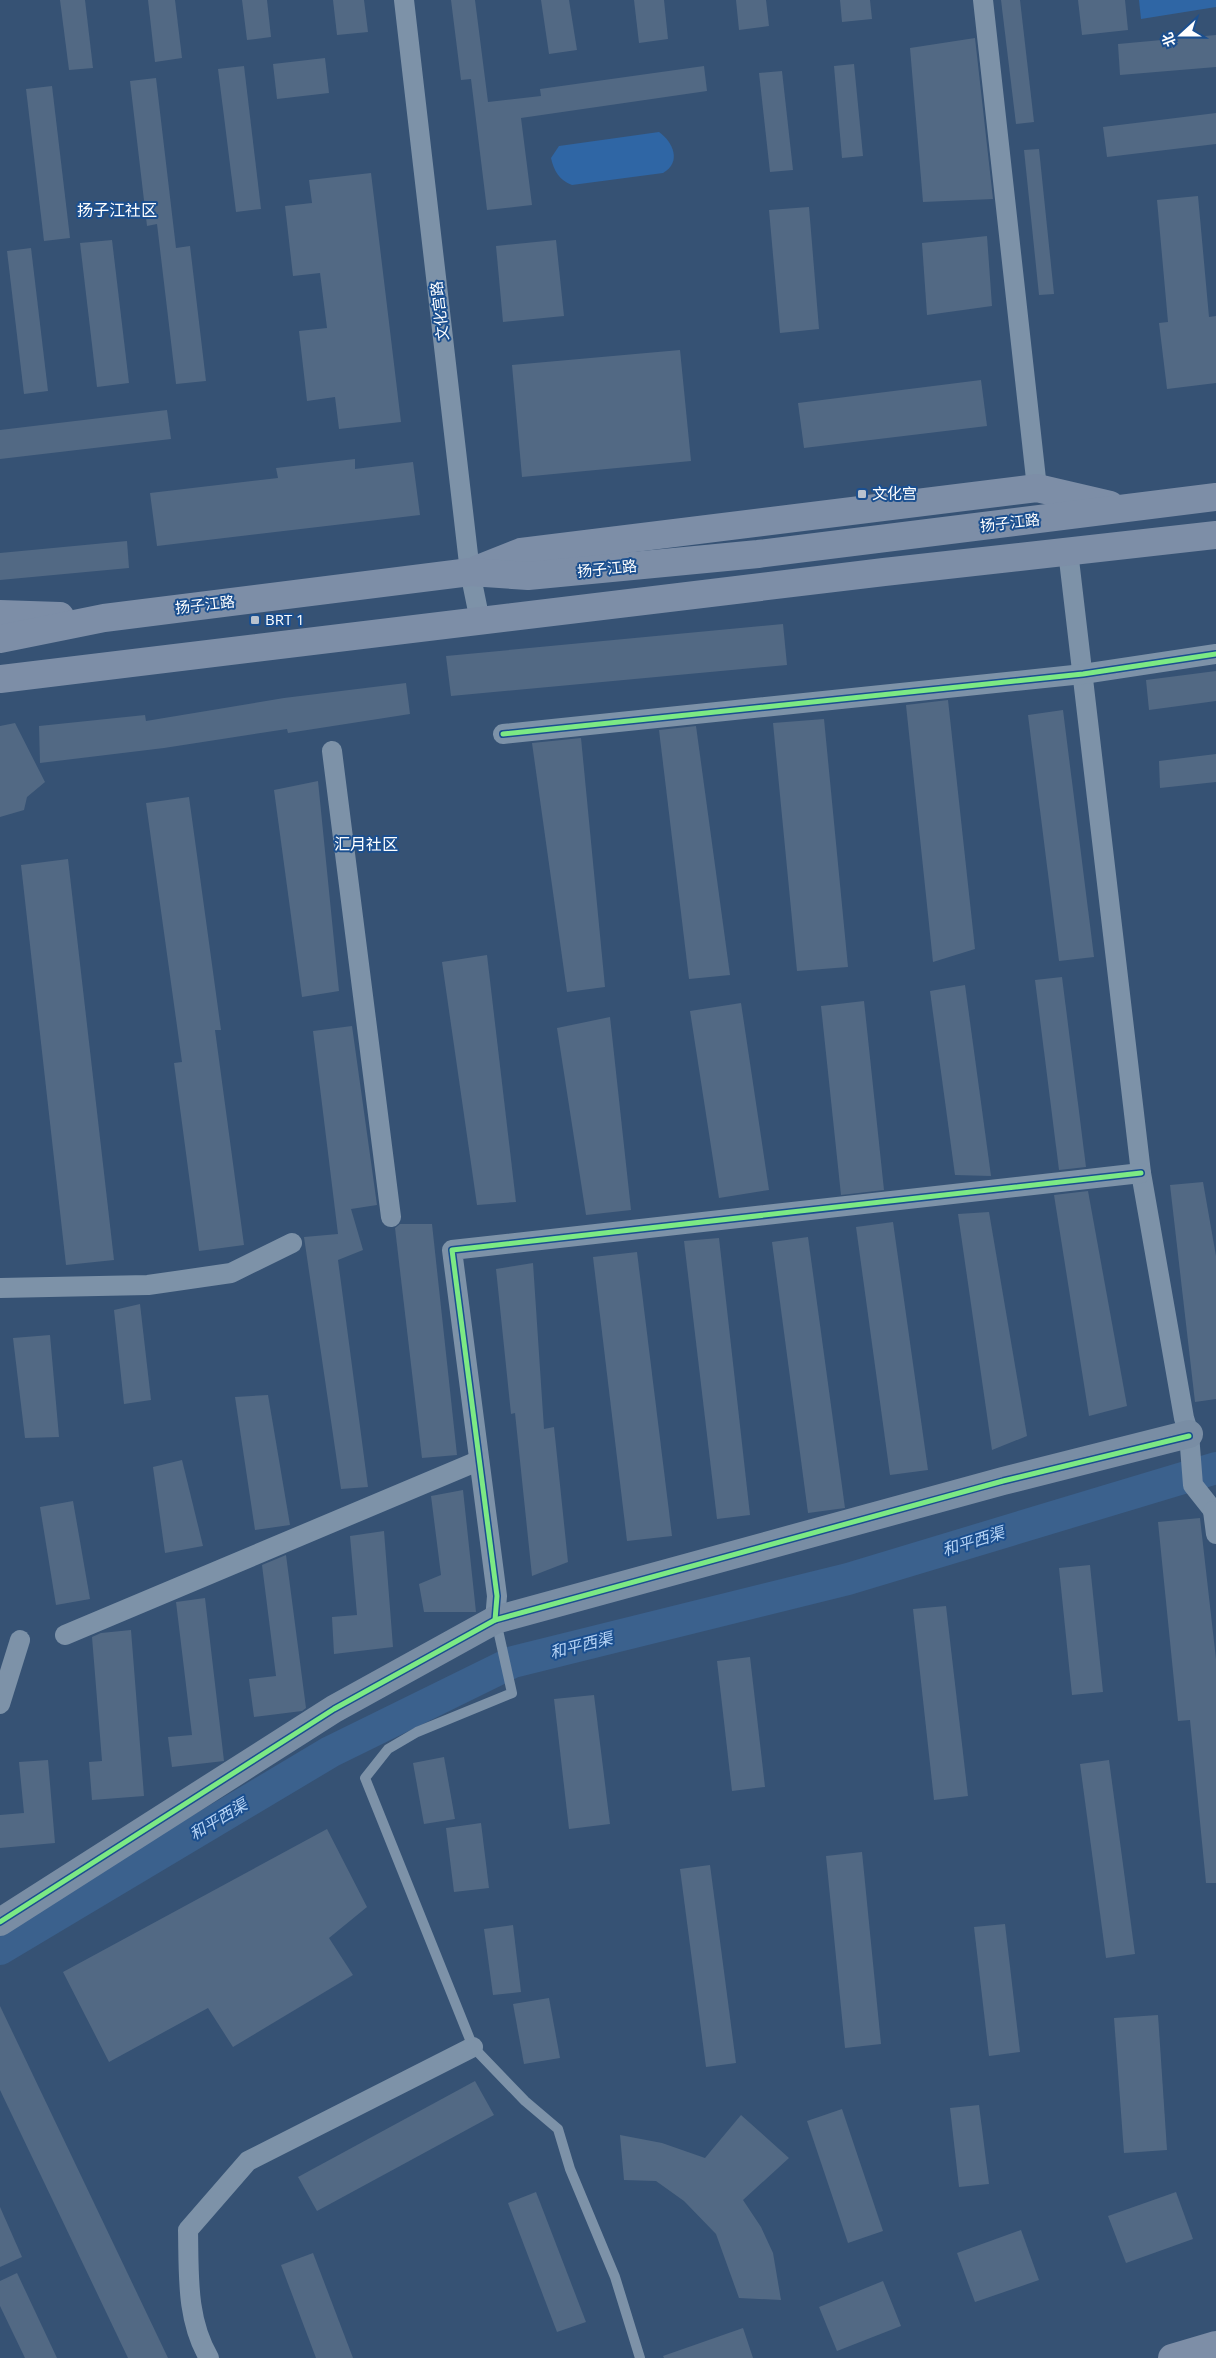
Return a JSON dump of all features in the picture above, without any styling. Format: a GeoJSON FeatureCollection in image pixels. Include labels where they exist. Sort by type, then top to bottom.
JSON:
{"type":"FeatureCollection","features":[{"type":"Feature","properties":{"kind":"main road"},"geometry":{"type":"LineString","coordinates":[[470,572],[521,552],[1038,488],[1126,509]]}},
{"type":"Feature","properties":{"kind":"main road","name":"扬子江路"},"geometry":{"type":"LineString","coordinates":[[0,639],[104,618],[470,572],[528,576],[758,554],[1216,498]]}},
{"type":"Feature","properties":{"kind":"main road"},"geometry":{"type":"LineString","coordinates":[[0,679],[1068,551],[1216,535]]}},
{"type":"Feature","properties":{"kind":"main road"},"geometry":{"type":"LineString","coordinates":[[0,614],[104,618]]}},
{"type":"Feature","properties":{"kind":"main road"},"geometry":{"type":"LineString","coordinates":[[1172,2358],[1216,2345]]}},
{"type":"Feature","properties":{"kind":"street","name":"文化宫路"},"geometry":{"type":"LineString","coordinates":[[404,0],[470,572],[480,621]]}},
{"type":"Feature","properties":{"kind":"street"},"geometry":{"type":"LineString","coordinates":[[984,0],[1038,488]]}},
{"type":"Feature","properties":{"kind":"street"},"geometry":{"type":"LineString","coordinates":[[1068,551],[1141,1173],[1184,1418],[1189,1435],[1193,1484],[1215,1512],[1216,1534]]}},
{"type":"Feature","properties":{"kind":"street"},"geometry":{"type":"LineString","coordinates":[[503,734],[1083,674],[1216,654]]}},
{"type":"Feature","properties":{"kind":"street"},"geometry":{"type":"LineString","coordinates":[[332,750],[391,1216]]}},
{"type":"Feature","properties":{"kind":"street"},"geometry":{"type":"LineString","coordinates":[[496,1621],[497,1596],[452,1250],[1141,1173]]}},
{"type":"Feature","properties":{"kind":"street"},"geometry":{"type":"LineString","coordinates":[[0,1288],[148,1285],[231,1273],[292,1243]]}},
{"type":"Feature","properties":{"kind":"street"},"geometry":{"type":"LineString","coordinates":[[0,1922],[334,1709],[496,1621],[1003,1481],[1189,1435]]}},
{"type":"Feature","properties":{"kind":"street"},"geometry":{"type":"LineString","coordinates":[[65,1635],[478,1461]]}},
{"type":"Feature","properties":{"kind":"street"},"geometry":{"type":"LineString","coordinates":[[0,1704],[20,1640]]}},
{"type":"Feature","properties":{"kind":"street"},"geometry":{"type":"LineString","coordinates":[[209,2358],[198,2339],[189,2295],[188,2230],[248,2161],[473,2047]]}},
{"type":"Feature","properties":{"kind":"lane"},"geometry":{"type":"LineString","coordinates":[[496,1621],[512,1693],[410,1737],[388,1749],[365,1778],[473,2047],[525,2100],[558,2129],[570,2168],[615,2277],[640,2358]]}},
{"type":"Feature","properties":{"kind":"shaded area"},"geometry":{"type":"Polygon","coordinates":[[[1139,0],[1216,0],[1216,7],[1141,19],[1139,0]]]}},
{"type":"Feature","properties":{"kind":"shaded area"},"geometry":{"type":"Polygon","coordinates":[[[659,132],[671,146],[674,158],[669,168],[663,173],[572,185],[560,178],[552,163],[551,158],[559,146],[659,132]]]}},
{"type":"Feature","properties":{"kind":"building"},"geometry":{"type":"Polygon","coordinates":[[[60,0],[85,0],[93,68],[69,70],[60,0]]]}},
{"type":"Feature","properties":{"kind":"building"},"geometry":{"type":"Polygon","coordinates":[[[148,0],[175,0],[182,58],[155,62],[148,0]]]}},
{"type":"Feature","properties":{"kind":"building"},"geometry":{"type":"Polygon","coordinates":[[[242,0],[267,0],[271,37],[247,40],[242,0]]]}},
{"type":"Feature","properties":{"kind":"building"},"geometry":{"type":"Polygon","coordinates":[[[333,0],[364,0],[368,32],[337,35],[333,0]]]}},
{"type":"Feature","properties":{"kind":"building"},"geometry":{"type":"Polygon","coordinates":[[[451,0],[475,0],[488,102],[541,96],[540,89],[704,66],[707,91],[521,118],[532,205],[487,210],[471,79],[461,80],[451,0]]]}},
{"type":"Feature","properties":{"kind":"building"},"geometry":{"type":"Polygon","coordinates":[[[541,0],[569,0],[577,50],[549,54],[541,0]]]}},
{"type":"Feature","properties":{"kind":"building"},"geometry":{"type":"Polygon","coordinates":[[[634,0],[664,0],[668,39],[639,43],[634,0]]]}},
{"type":"Feature","properties":{"kind":"building"},"geometry":{"type":"Polygon","coordinates":[[[736,0],[766,0],[769,26],[739,30],[736,0]]]}},
{"type":"Feature","properties":{"kind":"building"},"geometry":{"type":"Polygon","coordinates":[[[840,0],[870,0],[872,19],[842,22],[840,0]]]}},
{"type":"Feature","properties":{"kind":"building"},"geometry":{"type":"Polygon","coordinates":[[[1001,0],[1020,0],[1034,122],[1016,124],[1001,0]]]}},
{"type":"Feature","properties":{"kind":"building"},"geometry":{"type":"Polygon","coordinates":[[[1078,0],[1125,0],[1128,30],[1082,35],[1078,0]]]}},
{"type":"Feature","properties":{"kind":"building"},"geometry":{"type":"Polygon","coordinates":[[[1216,35],[1216,67],[1120,75],[1118,44],[1216,35]]]}},
{"type":"Feature","properties":{"kind":"building"},"geometry":{"type":"Polygon","coordinates":[[[975,38],[993,199],[923,202],[910,48],[975,38]]]}},
{"type":"Feature","properties":{"kind":"building"},"geometry":{"type":"Polygon","coordinates":[[[325,58],[329,93],[277,99],[273,64],[325,58]]]}},
{"type":"Feature","properties":{"kind":"building"},"geometry":{"type":"Polygon","coordinates":[[[854,64],[863,156],[842,158],[834,66],[854,64]]]}},
{"type":"Feature","properties":{"kind":"building"},"geometry":{"type":"Polygon","coordinates":[[[244,66],[261,209],[236,212],[218,69],[244,66]]]}},
{"type":"Feature","properties":{"kind":"building"},"geometry":{"type":"Polygon","coordinates":[[[782,71],[793,170],[770,172],[759,73],[782,71]]]}},
{"type":"Feature","properties":{"kind":"building"},"geometry":{"type":"Polygon","coordinates":[[[156,78],[176,248],[190,246],[206,381],[176,384],[157,224],[147,226],[130,81],[156,78]]]}},
{"type":"Feature","properties":{"kind":"building"},"geometry":{"type":"Polygon","coordinates":[[[52,86],[70,238],[44,241],[26,89],[52,86]]]}},
{"type":"Feature","properties":{"kind":"building"},"geometry":{"type":"Polygon","coordinates":[[[1216,113],[1216,144],[1107,157],[1103,127],[1216,113]]]}},
{"type":"Feature","properties":{"kind":"building"},"geometry":{"type":"Polygon","coordinates":[[[1039,149],[1054,294],[1039,295],[1024,150],[1039,149]]]}},
{"type":"Feature","properties":{"kind":"building"},"geometry":{"type":"Polygon","coordinates":[[[371,173],[401,422],[339,429],[335,397],[307,401],[299,331],[327,328],[320,273],[293,276],[285,206],[312,203],[309,180],[371,173]]]}},
{"type":"Feature","properties":{"kind":"building"},"geometry":{"type":"Polygon","coordinates":[[[1198,196],[1209,317],[1216,316],[1216,383],[1167,389],[1159,323],[1168,322],[1157,200],[1198,196]]]}},
{"type":"Feature","properties":{"kind":"building"},"geometry":{"type":"Polygon","coordinates":[[[809,207],[819,329],[780,333],[769,210],[809,207]]]}},
{"type":"Feature","properties":{"kind":"building"},"geometry":{"type":"Polygon","coordinates":[[[987,236],[992,306],[927,315],[922,243],[987,236]]]}},
{"type":"Feature","properties":{"kind":"building"},"geometry":{"type":"Polygon","coordinates":[[[112,240],[129,383],[97,387],[80,243],[112,240]]]}},
{"type":"Feature","properties":{"kind":"building"},"geometry":{"type":"Polygon","coordinates":[[[556,240],[564,316],[503,322],[496,246],[556,240]]]}},
{"type":"Feature","properties":{"kind":"building"},"geometry":{"type":"Polygon","coordinates":[[[31,248],[48,391],[24,394],[7,251],[31,248]]]}},
{"type":"Feature","properties":{"kind":"building"},"geometry":{"type":"Polygon","coordinates":[[[680,350],[691,461],[522,477],[512,365],[680,350]]]}},
{"type":"Feature","properties":{"kind":"building"},"geometry":{"type":"Polygon","coordinates":[[[981,380],[987,426],[804,448],[798,403],[981,380]]]}},
{"type":"Feature","properties":{"kind":"building"},"geometry":{"type":"Polygon","coordinates":[[[167,410],[171,439],[0,459],[0,430],[167,410]]]}},
{"type":"Feature","properties":{"kind":"building"},"geometry":{"type":"Polygon","coordinates":[[[355,459],[355,469],[413,462],[420,515],[157,546],[150,493],[278,478],[276,468],[355,459]]]}},
{"type":"Feature","properties":{"kind":"building"},"geometry":{"type":"Polygon","coordinates":[[[127,541],[129,568],[0,580],[0,553],[127,541]]]}},
{"type":"Feature","properties":{"kind":"building"},"geometry":{"type":"Polygon","coordinates":[[[783,624],[787,665],[451,696],[446,656],[783,624]]]}},
{"type":"Feature","properties":{"kind":"building"},"geometry":{"type":"Polygon","coordinates":[[[1216,671],[1216,701],[1149,710],[1146,680],[1216,671]]]}},
{"type":"Feature","properties":{"kind":"building"},"geometry":{"type":"Polygon","coordinates":[[[406,683],[410,714],[288,733],[287,729],[164,748],[40,763],[39,726],[145,715],[146,721],[284,698],[406,683]]]}},
{"type":"Feature","properties":{"kind":"building"},"geometry":{"type":"Polygon","coordinates":[[[948,700],[975,949],[933,962],[906,705],[948,700]]]}},
{"type":"Feature","properties":{"kind":"building"},"geometry":{"type":"Polygon","coordinates":[[[1063,710],[1094,957],[1059,961],[1028,715],[1063,710]]]}},
{"type":"Feature","properties":{"kind":"building"},"geometry":{"type":"Polygon","coordinates":[[[824,719],[848,967],[797,971],[773,723],[824,719]]]}},
{"type":"Feature","properties":{"kind":"building"},"geometry":{"type":"Polygon","coordinates":[[[15,723],[45,782],[27,797],[24,810],[0,817],[0,726],[15,723]]]}},
{"type":"Feature","properties":{"kind":"building"},"geometry":{"type":"Polygon","coordinates":[[[696,726],[730,975],[689,979],[659,730],[696,726]]]}},
{"type":"Feature","properties":{"kind":"building"},"geometry":{"type":"Polygon","coordinates":[[[581,738],[605,987],[567,992],[532,743],[581,738]]]}},
{"type":"Feature","properties":{"kind":"building"},"geometry":{"type":"Polygon","coordinates":[[[1216,754],[1216,782],[1160,788],[1159,761],[1216,754]]]}},
{"type":"Feature","properties":{"kind":"building"},"geometry":{"type":"Polygon","coordinates":[[[318,781],[339,991],[302,997],[274,790],[318,781]]]}},
{"type":"Feature","properties":{"kind":"building"},"geometry":{"type":"Polygon","coordinates":[[[189,797],[221,1030],[215,1030],[244,1245],[199,1251],[174,1063],[182,1062],[146,803],[189,797]]]}},
{"type":"Feature","properties":{"kind":"building"},"geometry":{"type":"Polygon","coordinates":[[[68,859],[114,1260],[66,1265],[21,865],[68,859]]]}},
{"type":"Feature","properties":{"kind":"building"},"geometry":{"type":"Polygon","coordinates":[[[487,955],[516,1202],[477,1205],[442,962],[487,955]]]}},
{"type":"Feature","properties":{"kind":"building"},"geometry":{"type":"Polygon","coordinates":[[[1062,977],[1086,1167],[1059,1170],[1035,980],[1062,977]]]}},
{"type":"Feature","properties":{"kind":"building"},"geometry":{"type":"Polygon","coordinates":[[[965,985],[991,1176],[955,1175],[930,991],[965,985]]]}},
{"type":"Feature","properties":{"kind":"building"},"geometry":{"type":"Polygon","coordinates":[[[864,1001],[884,1190],[841,1195],[821,1006],[864,1001]]]}},
{"type":"Feature","properties":{"kind":"building"},"geometry":{"type":"Polygon","coordinates":[[[741,1003],[769,1190],[719,1198],[690,1011],[741,1003]]]}},
{"type":"Feature","properties":{"kind":"building"},"geometry":{"type":"Polygon","coordinates":[[[610,1017],[631,1210],[586,1215],[557,1028],[610,1017]]]}},
{"type":"Feature","properties":{"kind":"building"},"geometry":{"type":"Polygon","coordinates":[[[352,1026],[377,1205],[351,1209],[363,1250],[338,1260],[368,1487],[341,1489],[304,1237],[338,1234],[313,1031],[352,1026]]]}},
{"type":"Feature","properties":{"kind":"building"},"geometry":{"type":"Polygon","coordinates":[[[1203,1182],[1216,1256],[1216,1399],[1195,1402],[1170,1185],[1203,1182]]]}},
{"type":"Feature","properties":{"kind":"building"},"geometry":{"type":"Polygon","coordinates":[[[1088,1191],[1127,1406],[1089,1416],[1054,1195],[1088,1191]]]}},
{"type":"Feature","properties":{"kind":"building"},"geometry":{"type":"Polygon","coordinates":[[[989,1212],[1027,1436],[992,1450],[958,1214],[989,1212]]]}},
{"type":"Feature","properties":{"kind":"building"},"geometry":{"type":"Polygon","coordinates":[[[893,1222],[928,1470],[890,1475],[856,1227],[893,1222]]]}},
{"type":"Feature","properties":{"kind":"building"},"geometry":{"type":"Polygon","coordinates":[[[400,1224],[432,1224],[457,1455],[422,1458],[395,1228],[400,1224]]]}},
{"type":"Feature","properties":{"kind":"building"},"geometry":{"type":"Polygon","coordinates":[[[808,1237],[845,1508],[808,1513],[772,1242],[808,1237]]]}},
{"type":"Feature","properties":{"kind":"building"},"geometry":{"type":"Polygon","coordinates":[[[719,1238],[750,1515],[717,1519],[684,1241],[719,1238]]]}},
{"type":"Feature","properties":{"kind":"building"},"geometry":{"type":"Polygon","coordinates":[[[637,1252],[672,1536],[627,1541],[593,1257],[637,1252]]]}},
{"type":"Feature","properties":{"kind":"building"},"geometry":{"type":"Polygon","coordinates":[[[533,1263],[544,1429],[554,1427],[568,1562],[532,1576],[515,1413],[511,1414],[496,1269],[533,1263]]]}},
{"type":"Feature","properties":{"kind":"building"},"geometry":{"type":"Polygon","coordinates":[[[140,1304],[151,1400],[124,1404],[114,1310],[140,1304]]]}},
{"type":"Feature","properties":{"kind":"building"},"geometry":{"type":"Polygon","coordinates":[[[50,1335],[59,1437],[25,1438],[13,1338],[50,1335]]]}},
{"type":"Feature","properties":{"kind":"building"},"geometry":{"type":"Polygon","coordinates":[[[268,1395],[290,1525],[255,1530],[235,1397],[268,1395]]]}},
{"type":"Feature","properties":{"kind":"building"},"geometry":{"type":"Polygon","coordinates":[[[182,1460],[203,1546],[165,1553],[153,1467],[182,1460]]]}},
{"type":"Feature","properties":{"kind":"building"},"geometry":{"type":"Polygon","coordinates":[[[463,1490],[476,1612],[424,1612],[419,1584],[441,1575],[431,1496],[463,1490]]]}},
{"type":"Feature","properties":{"kind":"building"},"geometry":{"type":"Polygon","coordinates":[[[73,1501],[90,1599],[56,1605],[40,1507],[73,1501]]]}},
{"type":"Feature","properties":{"kind":"building"},"geometry":{"type":"Polygon","coordinates":[[[1200,1518],[1216,1659],[1216,1883],[1206,1883],[1190,1720],[1178,1721],[1158,1522],[1200,1518]]]}},
{"type":"Feature","properties":{"kind":"building"},"geometry":{"type":"Polygon","coordinates":[[[384,1531],[393,1647],[334,1654],[332,1617],[357,1615],[350,1536],[384,1531]]]}},
{"type":"Feature","properties":{"kind":"building"},"geometry":{"type":"Polygon","coordinates":[[[286,1555],[306,1708],[302,1711],[254,1717],[249,1679],[276,1676],[262,1565],[286,1555]]]}},
{"type":"Feature","properties":{"kind":"building"},"geometry":{"type":"Polygon","coordinates":[[[1090,1565],[1103,1692],[1072,1695],[1059,1568],[1090,1565]]]}},
{"type":"Feature","properties":{"kind":"building"},"geometry":{"type":"Polygon","coordinates":[[[205,1598],[224,1761],[172,1767],[168,1737],[192,1735],[176,1602],[205,1598]]]}},
{"type":"Feature","properties":{"kind":"building"},"geometry":{"type":"Polygon","coordinates":[[[946,1606],[968,1796],[934,1800],[913,1609],[946,1606]]]}},
{"type":"Feature","properties":{"kind":"building"},"geometry":{"type":"Polygon","coordinates":[[[131,1630],[144,1796],[92,1800],[89,1762],[102,1761],[92,1637],[101,1633],[131,1630]]]}},
{"type":"Feature","properties":{"kind":"building"},"geometry":{"type":"Polygon","coordinates":[[[750,1657],[765,1787],[732,1791],[717,1661],[750,1657]]]}},
{"type":"Feature","properties":{"kind":"building"},"geometry":{"type":"Polygon","coordinates":[[[594,1695],[610,1824],[569,1829],[554,1699],[594,1695]]]}},
{"type":"Feature","properties":{"kind":"building"},"geometry":{"type":"Polygon","coordinates":[[[444,1757],[455,1819],[424,1824],[413,1763],[444,1757]]]}},
{"type":"Feature","properties":{"kind":"building"},"geometry":{"type":"Polygon","coordinates":[[[48,1760],[55,1843],[0,1848],[0,1815],[24,1813],[19,1762],[48,1760]]]}},
{"type":"Feature","properties":{"kind":"building"},"geometry":{"type":"Polygon","coordinates":[[[1109,1760],[1135,1954],[1106,1958],[1080,1764],[1109,1760]]]}},
{"type":"Feature","properties":{"kind":"building"},"geometry":{"type":"Polygon","coordinates":[[[481,1823],[489,1888],[454,1892],[446,1828],[481,1823]]]}},
{"type":"Feature","properties":{"kind":"building"},"geometry":{"type":"Polygon","coordinates":[[[327,1829],[367,1907],[329,1938],[353,1975],[233,2047],[208,2008],[109,2062],[63,1972],[327,1829]]]}},
{"type":"Feature","properties":{"kind":"building"},"geometry":{"type":"Polygon","coordinates":[[[862,1852],[881,2044],[845,2048],[826,1856],[862,1852]]]}},
{"type":"Feature","properties":{"kind":"building"},"geometry":{"type":"Polygon","coordinates":[[[710,1865],[736,2063],[706,2067],[680,1869],[710,1865]]]}},
{"type":"Feature","properties":{"kind":"building"},"geometry":{"type":"Polygon","coordinates":[[[1005,1924],[1020,2052],[989,2056],[974,1927],[1005,1924]]]}},
{"type":"Feature","properties":{"kind":"building"},"geometry":{"type":"Polygon","coordinates":[[[513,1925],[521,1992],[493,1995],[484,1929],[513,1925]]]}},
{"type":"Feature","properties":{"kind":"building"},"geometry":{"type":"Polygon","coordinates":[[[549,1998],[560,2058],[524,2064],[513,2004],[549,1998]]]}},
{"type":"Feature","properties":{"kind":"building"},"geometry":{"type":"Polygon","coordinates":[[[0,2006],[168,2358],[128,2358],[0,2090],[0,2006]]]}},
{"type":"Feature","properties":{"kind":"building"},"geometry":{"type":"Polygon","coordinates":[[[1158,2015],[1167,2150],[1124,2153],[1114,2018],[1158,2015]]]}},
{"type":"Feature","properties":{"kind":"building"},"geometry":{"type":"Polygon","coordinates":[[[475,2081],[494,2115],[317,2211],[298,2177],[475,2081]]]}},
{"type":"Feature","properties":{"kind":"building"},"geometry":{"type":"Polygon","coordinates":[[[979,2105],[989,2184],[959,2187],[950,2108],[979,2105]]]}},
{"type":"Feature","properties":{"kind":"building"},"geometry":{"type":"Polygon","coordinates":[[[842,2109],[883,2231],[848,2243],[807,2121],[842,2109]]]}},
{"type":"Feature","properties":{"kind":"building"},"geometry":{"type":"Polygon","coordinates":[[[741,2115],[789,2158],[743,2200],[761,2227],[773,2253],[781,2300],[739,2298],[716,2234],[684,2201],[656,2181],[624,2180],[620,2135],[662,2143],[705,2158],[741,2115]]]}},
{"type":"Feature","properties":{"kind":"building"},"geometry":{"type":"Polygon","coordinates":[[[536,2192],[586,2322],[557,2332],[508,2203],[536,2192]]]}},
{"type":"Feature","properties":{"kind":"building"},"geometry":{"type":"Polygon","coordinates":[[[1176,2192],[1193,2239],[1126,2263],[1108,2216],[1176,2192]]]}},
{"type":"Feature","properties":{"kind":"building"},"geometry":{"type":"Polygon","coordinates":[[[0,2207],[22,2257],[0,2267],[0,2207]]]}},
{"type":"Feature","properties":{"kind":"building"},"geometry":{"type":"Polygon","coordinates":[[[1021,2230],[1039,2280],[975,2302],[957,2253],[1021,2230]]]}},
{"type":"Feature","properties":{"kind":"building"},"geometry":{"type":"Polygon","coordinates":[[[313,2253],[353,2358],[316,2358],[281,2265],[313,2253]]]}},
{"type":"Feature","properties":{"kind":"building"},"geometry":{"type":"Polygon","coordinates":[[[17,2273],[57,2358],[25,2358],[0,2306],[0,2281],[17,2273]]]}},
{"type":"Feature","properties":{"kind":"building"},"geometry":{"type":"Polygon","coordinates":[[[883,2281],[901,2326],[837,2351],[819,2307],[883,2281]]]}},
{"type":"Feature","properties":{"kind":"building"},"geometry":{"type":"Polygon","coordinates":[[[743,2328],[753,2358],[664,2358],[663,2356],[743,2328]]]}},
{"type":"Feature","properties":{"kind":"waterway","name":"和平西渠"},"geometry":{"type":"LineString","coordinates":[[0,1949],[330,1752],[513,1662],[848,1579],[1216,1468]]}},
{"type":"Feature","properties":{"kind":"cycle path"},"geometry":{"type":"LineString","coordinates":[[503,734],[1083,674],[1216,654]]}},
{"type":"Feature","properties":{"kind":"cycle path"},"geometry":{"type":"LineString","coordinates":[[495,1620],[497,1596],[452,1250],[1141,1173]]}},
{"type":"Feature","properties":{"kind":"cycle path"},"geometry":{"type":"LineString","coordinates":[[0,1922],[334,1709],[495,1620],[1003,1481],[1189,1436]]}},
{"type":"Feature","properties":{"kind":"place","name":"文化宫"},"geometry":{"type":"Point","coordinates":[862,494]}},
{"type":"Feature","properties":{"kind":"place","name":"BRT 1"},"geometry":{"type":"Point","coordinates":[255,620]}},
{"type":"Feature","properties":{"kind":"district","name":"扬子江社区"},"geometry":{"type":"Point","coordinates":[117,210]}},
{"type":"Feature","properties":{"kind":"district","name":"汇月社区"},"geometry":{"type":"Point","coordinates":[366,844]}}]}
